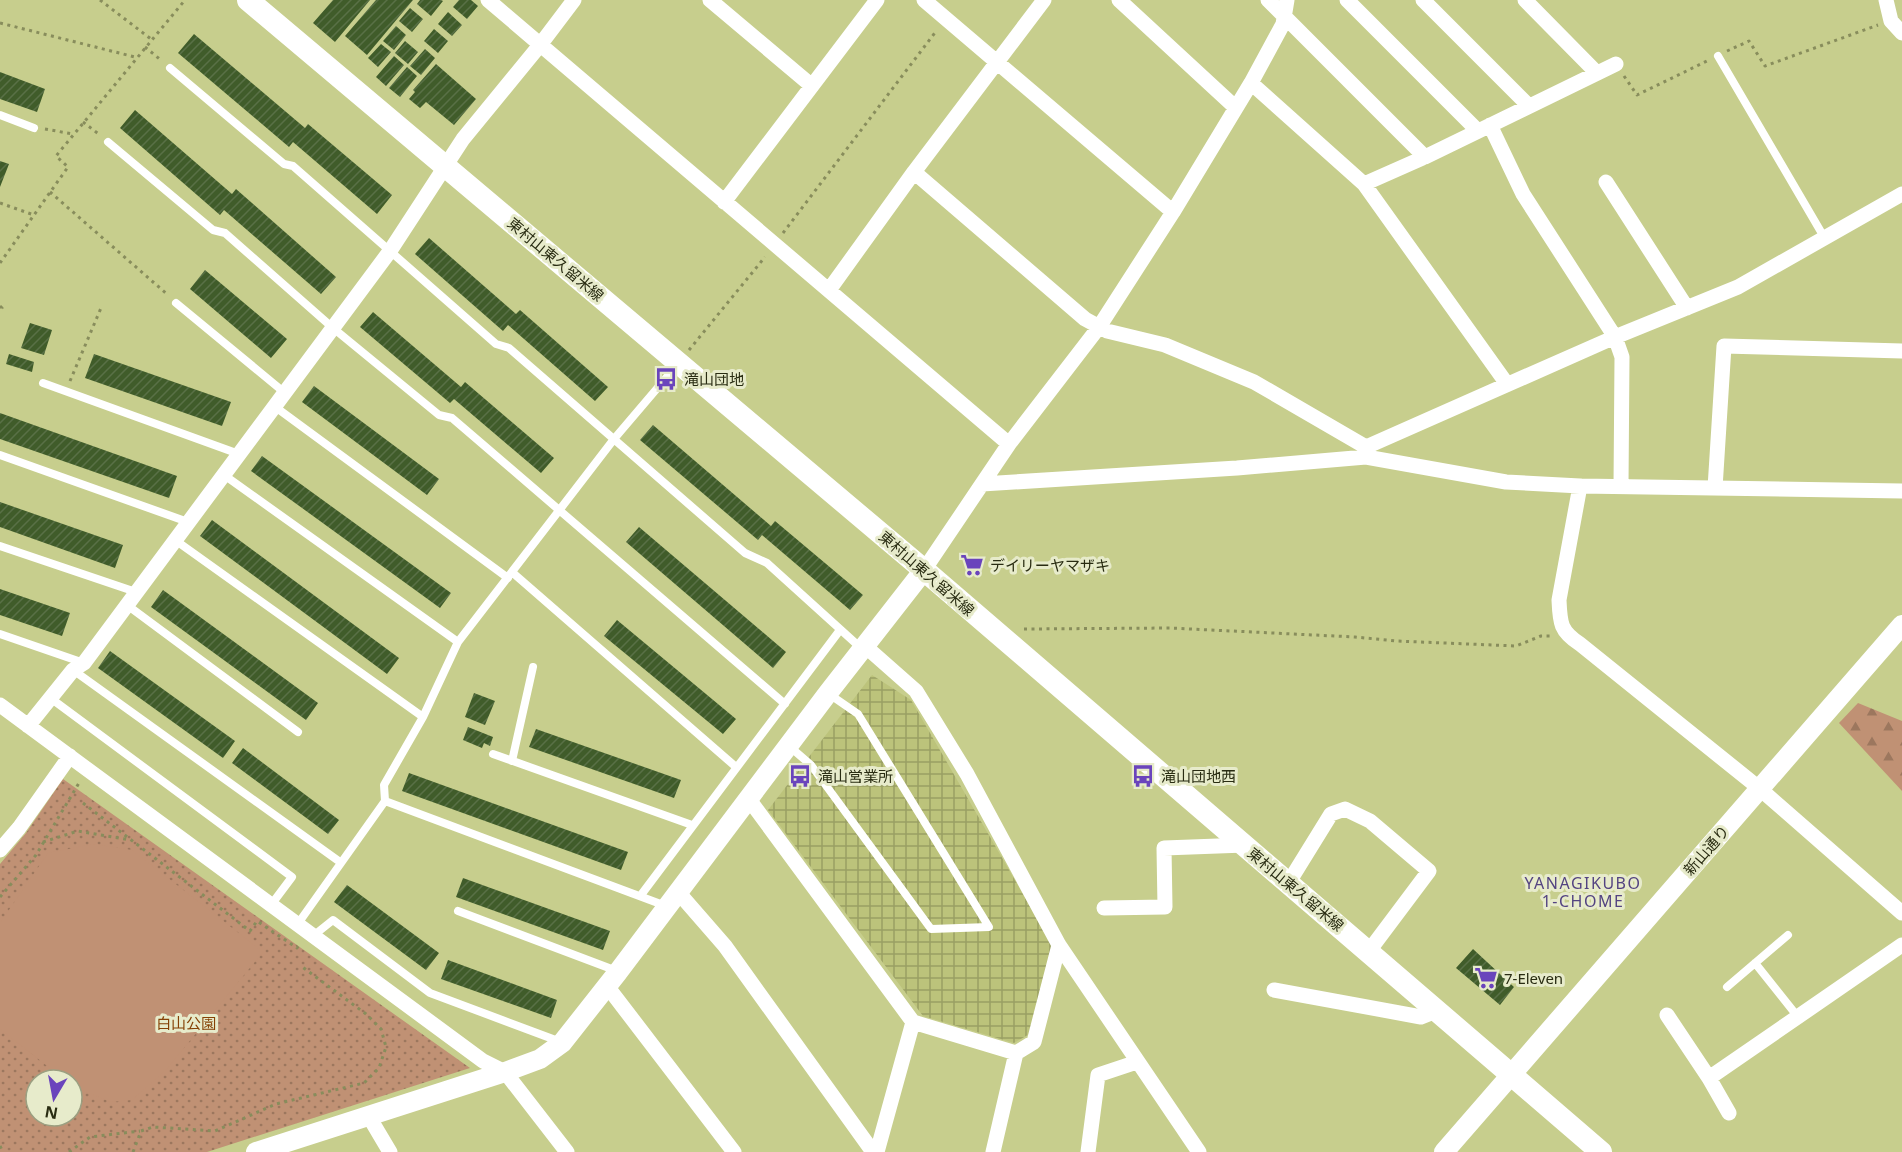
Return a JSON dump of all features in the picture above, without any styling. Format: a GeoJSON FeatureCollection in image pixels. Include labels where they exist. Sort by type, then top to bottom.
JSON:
{"type":"FeatureCollection","features":[{"type":"Feature","properties":{"kind":"main road","name":"東村山東久留米線"},"geometry":{"type":"LineString","coordinates":[[248,0],[924,570],[1601,1152]]}},
{"type":"Feature","properties":{"kind":"street"},"geometry":{"type":"LineString","coordinates":[[488,0],[1009,444]]}},
{"type":"Feature","properties":{"kind":"street"},"geometry":{"type":"LineString","coordinates":[[28,726],[78,666],[175,540],[390,250],[463,139],[574,0]]}},
{"type":"Feature","properties":{"kind":"street"},"geometry":{"type":"LineString","coordinates":[[710,0],[812,86]]}},
{"type":"Feature","properties":{"kind":"street"},"geometry":{"type":"LineString","coordinates":[[724,202],[877,0]]}},
{"type":"Feature","properties":{"kind":"street"},"geometry":{"type":"LineString","coordinates":[[924,0],[1173,212]]}},
{"type":"Feature","properties":{"kind":"street"},"geometry":{"type":"LineString","coordinates":[[829,290],[914,172],[1044,0]]}},
{"type":"Feature","properties":{"kind":"street"},"geometry":{"type":"LineString","coordinates":[[1119,0],[1236,108]]}},
{"type":"Feature","properties":{"kind":"street"},"geometry":{"type":"LineString","coordinates":[[1268,0],[1425,157]]}},
{"type":"Feature","properties":{"kind":"street"},"geometry":{"type":"LineString","coordinates":[[1347,0],[1484,128],[1523,194],[1615,337],[1622,357],[1621,486]]}},
{"type":"Feature","properties":{"kind":"street"},"geometry":{"type":"LineString","coordinates":[[1423,0],[1529,106]]}},
{"type":"Feature","properties":{"kind":"street"},"geometry":{"type":"LineString","coordinates":[[1525,0],[1596,72]]}},
{"type":"Feature","properties":{"kind":"street"},"geometry":{"type":"LineString","coordinates":[[1886,0],[1891,21],[1902,33]]}},
{"type":"Feature","properties":{"kind":"street"},"geometry":{"type":"LineString","coordinates":[[256,1152],[505,1072],[540,1059],[562,1043],[924,570],[1009,444],[1099,327],[1173,212],[1251,83],[1283,24],[1287,1]]}},
{"type":"Feature","properties":{"kind":"street"},"geometry":{"type":"LineString","coordinates":[[1364,184],[1425,157],[1616,64]]}},
{"type":"Feature","properties":{"kind":"street"},"geometry":{"type":"LineString","coordinates":[[1251,83],[1364,184],[1507,384]]}},
{"type":"Feature","properties":{"kind":"street"},"geometry":{"type":"LineString","coordinates":[[914,172],[1085,319],[1107,331],[1165,345],[1254,382],[1366,452],[1506,482],[1580,486],[1902,491]]}},
{"type":"Feature","properties":{"kind":"street"},"geometry":{"type":"LineString","coordinates":[[1606,182],[1687,308]]}},
{"type":"Feature","properties":{"kind":"street"},"geometry":{"type":"LineString","coordinates":[[982,484],[1237,468],[1366,452],[1507,384],[1738,287],[1902,194]]}},
{"type":"Feature","properties":{"kind":"street"},"geometry":{"type":"LineString","coordinates":[[1715,488],[1724,346],[1902,351]]}},
{"type":"Feature","properties":{"kind":"street"},"geometry":{"type":"LineString","coordinates":[[1580,486],[1559,600],[1560,617],[1565,634],[1760,788],[1902,913]]}},
{"type":"Feature","properties":{"kind":"street","name":"新山通り"},"geometry":{"type":"LineString","coordinates":[[1444,1152],[1902,625]]}},
{"type":"Feature","properties":{"kind":"street"},"geometry":{"type":"LineString","coordinates":[[864,647],[916,691],[967,774],[1059,945],[1199,1152]]}},
{"type":"Feature","properties":{"kind":"street"},"geometry":{"type":"LineString","coordinates":[[0,705],[483,1061],[505,1072],[567,1152]]}},
{"type":"Feature","properties":{"kind":"street"},"geometry":{"type":"LineString","coordinates":[[0,850],[19,828],[70,756]]}},
{"type":"Feature","properties":{"kind":"street"},"geometry":{"type":"LineString","coordinates":[[748,798],[913,1022],[1016,1053]]}},
{"type":"Feature","properties":{"kind":"street"},"geometry":{"type":"LineString","coordinates":[[1289,882],[1331,814],[1345,809],[1370,821],[1429,871],[1369,951]]}},
{"type":"Feature","properties":{"kind":"street"},"geometry":{"type":"LineString","coordinates":[[1104,908],[1165,907],[1164,848],[1245,845]]}},
{"type":"Feature","properties":{"kind":"street"},"geometry":{"type":"LineString","coordinates":[[673,899],[724,946],[875,1152]]}},
{"type":"Feature","properties":{"kind":"street"},"geometry":{"type":"LineString","coordinates":[[993,1152],[1016,1053],[1034,1042],[1059,945]]}},
{"type":"Feature","properties":{"kind":"street"},"geometry":{"type":"LineString","coordinates":[[1708,1078],[1902,945]]}},
{"type":"Feature","properties":{"kind":"street"},"geometry":{"type":"LineString","coordinates":[[612,979],[734,1152]]}},
{"type":"Feature","properties":{"kind":"street"},"geometry":{"type":"LineString","coordinates":[[1274,990],[1421,1017],[1436,1011]]}},
{"type":"Feature","properties":{"kind":"street"},"geometry":{"type":"LineString","coordinates":[[1667,1015],[1729,1113]]}},
{"type":"Feature","properties":{"kind":"street"},"geometry":{"type":"LineString","coordinates":[[875,1152],[913,1022]]}},
{"type":"Feature","properties":{"kind":"street"},"geometry":{"type":"LineString","coordinates":[[1088,1152],[1098,1075],[1137,1062]]}},
{"type":"Feature","properties":{"kind":"street"},"geometry":{"type":"LineString","coordinates":[[368,1115],[390,1152]]}},
{"type":"Feature","properties":{"kind":"lane"},"geometry":{"type":"LineString","coordinates":[[1718,56],[1824,237]]}},
{"type":"Feature","properties":{"kind":"lane"},"geometry":{"type":"LineString","coordinates":[[170,68],[284,164],[293,166],[496,344],[508,348],[745,553],[767,563],[840,630],[864,647]]}},
{"type":"Feature","properties":{"kind":"lane"},"geometry":{"type":"LineString","coordinates":[[0,115],[34,128]]}},
{"type":"Feature","properties":{"kind":"lane"},"geometry":{"type":"LineString","coordinates":[[108,142],[213,230],[225,233],[333,328],[439,415],[452,418],[785,704]]}},
{"type":"Feature","properties":{"kind":"lane"},"geometry":{"type":"LineString","coordinates":[[176,303],[285,393]]}},
{"type":"Feature","properties":{"kind":"lane"},"geometry":{"type":"LineString","coordinates":[[306,931],[340,862],[386,801],[384,785],[423,717],[458,642],[614,440],[679,363]]}},
{"type":"Feature","properties":{"kind":"lane"},"geometry":{"type":"LineString","coordinates":[[43,383],[239,454]]}},
{"type":"Feature","properties":{"kind":"lane"},"geometry":{"type":"LineString","coordinates":[[274,406],[511,576],[736,767]]}},
{"type":"Feature","properties":{"kind":"lane"},"geometry":{"type":"LineString","coordinates":[[0,455],[188,522]]}},
{"type":"Feature","properties":{"kind":"lane"},"geometry":{"type":"LineString","coordinates":[[224,474],[458,642]]}},
{"type":"Feature","properties":{"kind":"lane"},"geometry":{"type":"LineString","coordinates":[[175,540],[423,717]]}},
{"type":"Feature","properties":{"kind":"lane"},"geometry":{"type":"LineString","coordinates":[[0,546],[131,598],[297,732]]}},
{"type":"Feature","properties":{"kind":"lane"},"geometry":{"type":"LineString","coordinates":[[641,895],[840,630]]}},
{"type":"Feature","properties":{"kind":"lane"},"geometry":{"type":"LineString","coordinates":[[0,634],[78,666],[340,862]]}},
{"type":"Feature","properties":{"kind":"lane"},"geometry":{"type":"LineString","coordinates":[[513,761],[533,668]]}},
{"type":"Feature","properties":{"kind":"lane"},"geometry":{"type":"LineString","coordinates":[[788,746],[811,765],[931,929],[989,927],[858,714],[828,693]]}},
{"type":"Feature","properties":{"kind":"lane"},"geometry":{"type":"LineString","coordinates":[[50,697],[292,877],[271,905]]}},
{"type":"Feature","properties":{"kind":"lane"},"geometry":{"type":"LineString","coordinates":[[493,754],[692,825]]}},
{"type":"Feature","properties":{"kind":"lane"},"geometry":{"type":"LineString","coordinates":[[386,801],[641,895],[673,899]]}},
{"type":"Feature","properties":{"kind":"lane"},"geometry":{"type":"LineString","coordinates":[[458,911],[612,979]]}},
{"type":"Feature","properties":{"kind":"lane"},"geometry":{"type":"LineString","coordinates":[[306,931],[333,920],[430,993],[562,1043]]}},
{"type":"Feature","properties":{"kind":"lane"},"geometry":{"type":"LineString","coordinates":[[1727,987],[1788,935]]}},
{"type":"Feature","properties":{"kind":"lane"},"geometry":{"type":"LineString","coordinates":[[1755,963],[1798,1017]]}},
{"type":"Feature","properties":{"kind":"path"},"geometry":{"type":"LineString","coordinates":[[100,0],[151,39]]}},
{"type":"Feature","properties":{"kind":"path"},"geometry":{"type":"LineString","coordinates":[[0,263],[68,166],[56,156],[185,0]]}},
{"type":"Feature","properties":{"kind":"path"},"geometry":{"type":"LineString","coordinates":[[679,363],[775,244],[945,18]]}},
{"type":"Feature","properties":{"kind":"path"},"geometry":{"type":"LineString","coordinates":[[1616,64],[1637,95],[1749,41],[1765,66],[1891,21]]}},
{"type":"Feature","properties":{"kind":"path"},"geometry":{"type":"LineString","coordinates":[[0,23],[136,58]]}},
{"type":"Feature","properties":{"kind":"path"},"geometry":{"type":"LineString","coordinates":[[145,47],[170,68]]}},
{"type":"Feature","properties":{"kind":"path"},"geometry":{"type":"LineString","coordinates":[[83,122],[108,142]]}},
{"type":"Feature","properties":{"kind":"path"},"geometry":{"type":"LineString","coordinates":[[34,128],[73,134]]}},
{"type":"Feature","properties":{"kind":"path"},"geometry":{"type":"LineString","coordinates":[[50,192],[176,303]]}},
{"type":"Feature","properties":{"kind":"path"},"geometry":{"type":"LineString","coordinates":[[0,203],[34,215]]}},
{"type":"Feature","properties":{"kind":"path"},"geometry":{"type":"LineString","coordinates":[[66,391],[101,308]]}},
{"type":"Feature","properties":{"kind":"path"},"geometry":{"type":"LineString","coordinates":[[992,629],[1170,628],[1516,646],[1541,636],[1565,634]]}},
{"type":"Feature","properties":{"kind":"path"},"geometry":{"type":"LineString","coordinates":[[0,897],[36,855],[88,769]]}},
{"type":"Feature","properties":{"kind":"path"},"geometry":{"type":"LineString","coordinates":[[83,803],[250,931],[257,921],[297,948],[306,931]]}},
{"type":"Feature","properties":{"kind":"path"},"geometry":{"type":"LineString","coordinates":[[42,843],[78,831],[132,840]]}},
{"type":"Feature","properties":{"kind":"path"},"geometry":{"type":"LineString","coordinates":[[69,1152],[90,1137],[141,1131],[153,1127],[215,1131],[276,1104],[364,1083],[379,1068],[386,1047],[381,1029],[366,1014],[301,966]]}},
{"type":"Feature","properties":{"kind":"path"},"geometry":{"type":"LineString","coordinates":[[133,1152],[141,1131]]}},
{"type":"Feature","properties":{"kind":"path"},"geometry":{"type":"LineString","coordinates":[[0,1146],[3,1152]]}},
{"type":"Feature","properties":{"kind":"shaded area"},"geometry":{"type":"Polygon","coordinates":[[[872,675],[911,700],[1054,948],[1033,1032],[1014,1043],[923,1016],[768,810],[872,675]]]}},
{"type":"Feature","properties":{"kind":"green space"},"geometry":{"type":"Polygon","coordinates":[[[1858,703],[1902,721],[1902,791],[1839,723],[1858,703]]]}},
{"type":"Feature","properties":{"kind":"green space","name":"白山公園"},"geometry":{"type":"Polygon","coordinates":[[[63,779],[470,1068],[207,1152],[0,1152],[0,864],[26,833],[63,779]]]}},
{"type":"Feature","properties":{"kind":"green space"},"geometry":{"type":"Polygon","coordinates":[[[94,844],[132,850],[263,952],[165,1071],[132,1100],[111,1102],[84,1091],[84,1068],[50,1068],[0,1029],[0,923],[48,853],[94,844]]]}},
{"type":"Feature","properties":{"kind":"building"},"geometry":{"type":"Polygon","coordinates":[[[333,0],[370,0],[335,42],[313,23],[333,0]]]}},
{"type":"Feature","properties":{"kind":"building"},"geometry":{"type":"Polygon","coordinates":[[[376,0],[413,0],[367,55],[345,36],[376,0]]]}},
{"type":"Feature","properties":{"kind":"building"},"geometry":{"type":"Polygon","coordinates":[[[420,0],[443,1],[431,16],[417,4],[420,0]]]}},
{"type":"Feature","properties":{"kind":"building"},"geometry":{"type":"Polygon","coordinates":[[[459,0],[471,0],[478,6],[467,19],[453,7],[459,0]]]}},
{"type":"Feature","properties":{"kind":"building"},"geometry":{"type":"Polygon","coordinates":[[[410,8],[423,19],[412,32],[399,21],[410,8]]]}},
{"type":"Feature","properties":{"kind":"building"},"geometry":{"type":"Polygon","coordinates":[[[448,12],[462,25],[452,36],[438,24],[448,12]]]}},
{"type":"Feature","properties":{"kind":"building"},"geometry":{"type":"Polygon","coordinates":[[[396,26],[406,35],[394,50],[383,41],[396,26]]]}},
{"type":"Feature","properties":{"kind":"building"},"geometry":{"type":"Polygon","coordinates":[[[434,29],[448,41],[438,53],[424,41],[434,29]]]}},
{"type":"Feature","properties":{"kind":"building"},"geometry":{"type":"Polygon","coordinates":[[[194,34],[305,128],[308,124],[392,195],[377,214],[293,142],[289,147],[178,53],[194,34]]]}},
{"type":"Feature","properties":{"kind":"building"},"geometry":{"type":"Polygon","coordinates":[[[405,41],[418,52],[408,64],[395,53],[405,41]]]}},
{"type":"Feature","properties":{"kind":"building"},"geometry":{"type":"Polygon","coordinates":[[[381,44],[391,52],[378,67],[368,58],[381,44]]]}},
{"type":"Feature","properties":{"kind":"building"},"geometry":{"type":"Polygon","coordinates":[[[425,49],[435,58],[421,75],[410,66],[425,49]]]}},
{"type":"Feature","properties":{"kind":"building"},"geometry":{"type":"Polygon","coordinates":[[[394,56],[404,65],[386,86],[376,77],[394,56]]]}},
{"type":"Feature","properties":{"kind":"building"},"geometry":{"type":"Polygon","coordinates":[[[436,64],[476,99],[454,125],[426,102],[420,108],[409,99],[415,92],[413,90],[436,64]]]}},
{"type":"Feature","properties":{"kind":"building"},"geometry":{"type":"Polygon","coordinates":[[[407,67],[417,76],[400,97],[389,88],[407,67]]]}},
{"type":"Feature","properties":{"kind":"building"},"geometry":{"type":"Polygon","coordinates":[[[0,72],[45,89],[37,112],[0,99],[0,72]]]}},
{"type":"Feature","properties":{"kind":"building"},"geometry":{"type":"Polygon","coordinates":[[[135,110],[232,194],[236,189],[336,277],[321,294],[224,210],[220,215],[120,128],[135,110]]]}},
{"type":"Feature","properties":{"kind":"building"},"geometry":{"type":"Polygon","coordinates":[[[0,161],[9,164],[0,187],[0,161]]]}},
{"type":"Feature","properties":{"kind":"building"},"geometry":{"type":"Polygon","coordinates":[[[429,238],[516,314],[520,310],[608,387],[595,401],[508,325],[503,331],[415,254],[429,238]]]}},
{"type":"Feature","properties":{"kind":"building"},"geometry":{"type":"Polygon","coordinates":[[[205,270],[287,339],[271,358],[190,289],[205,270]]]}},
{"type":"Feature","properties":{"kind":"building"},"geometry":{"type":"Polygon","coordinates":[[[373,312],[461,387],[465,382],[554,458],[541,473],[454,399],[450,403],[360,327],[373,312]]]}},
{"type":"Feature","properties":{"kind":"building"},"geometry":{"type":"Polygon","coordinates":[[[30,323],[52,330],[44,355],[21,348],[30,323]]]}},
{"type":"Feature","properties":{"kind":"building"},"geometry":{"type":"Polygon","coordinates":[[[9,354],[34,362],[32,372],[6,364],[9,354]]]}},
{"type":"Feature","properties":{"kind":"building"},"geometry":{"type":"Polygon","coordinates":[[[94,354],[231,402],[222,426],[85,378],[94,354]]]}},
{"type":"Feature","properties":{"kind":"building"},"geometry":{"type":"Polygon","coordinates":[[[314,386],[439,479],[427,495],[302,402],[314,386]]]}},
{"type":"Feature","properties":{"kind":"building"},"geometry":{"type":"Polygon","coordinates":[[[0,413],[177,476],[169,498],[0,439],[0,413]]]}},
{"type":"Feature","properties":{"kind":"building"},"geometry":{"type":"Polygon","coordinates":[[[653,425],[771,526],[775,521],[863,595],[850,610],[762,535],[758,540],[640,440],[653,425]]]}},
{"type":"Feature","properties":{"kind":"building"},"geometry":{"type":"Polygon","coordinates":[[[262,456],[451,593],[440,608],[251,471],[262,456]]]}},
{"type":"Feature","properties":{"kind":"building"},"geometry":{"type":"Polygon","coordinates":[[[0,502],[123,545],[115,568],[0,527],[0,502]]]}},
{"type":"Feature","properties":{"kind":"building"},"geometry":{"type":"Polygon","coordinates":[[[212,520],[399,658],[387,674],[200,536],[212,520]]]}},
{"type":"Feature","properties":{"kind":"building"},"geometry":{"type":"Polygon","coordinates":[[[639,527],[786,652],[773,668],[626,542],[639,527]]]}},
{"type":"Feature","properties":{"kind":"building"},"geometry":{"type":"Polygon","coordinates":[[[0,589],[70,613],[62,636],[0,615],[0,589]]]}},
{"type":"Feature","properties":{"kind":"building"},"geometry":{"type":"Polygon","coordinates":[[[163,590],[318,703],[306,720],[151,607],[163,590]]]}},
{"type":"Feature","properties":{"kind":"building"},"geometry":{"type":"Polygon","coordinates":[[[617,620],[736,719],[723,734],[604,636],[617,620]]]}},
{"type":"Feature","properties":{"kind":"building"},"geometry":{"type":"Polygon","coordinates":[[[110,651],[235,741],[223,758],[98,668],[110,651]]]}},
{"type":"Feature","properties":{"kind":"building"},"geometry":{"type":"Polygon","coordinates":[[[474,693],[495,701],[485,725],[465,717],[474,693]]]}},
{"type":"Feature","properties":{"kind":"building"},"geometry":{"type":"Polygon","coordinates":[[[468,727],[493,737],[490,746],[484,743],[482,748],[463,740],[468,727]]]}},
{"type":"Feature","properties":{"kind":"building"},"geometry":{"type":"Polygon","coordinates":[[[536,729],[681,780],[674,798],[529,747],[536,729]]]}},
{"type":"Feature","properties":{"kind":"building"},"geometry":{"type":"Polygon","coordinates":[[[243,748],[339,820],[328,834],[232,763],[243,748]]]}},
{"type":"Feature","properties":{"kind":"building"},"geometry":{"type":"Polygon","coordinates":[[[409,773],[628,852],[621,870],[402,791],[409,773]]]}},
{"type":"Feature","properties":{"kind":"building"},"geometry":{"type":"Polygon","coordinates":[[[463,878],[610,931],[603,950],[456,897],[463,878]]]}},
{"type":"Feature","properties":{"kind":"building"},"geometry":{"type":"Polygon","coordinates":[[[347,885],[439,953],[426,970],[334,902],[347,885]]]}},
{"type":"Feature","properties":{"kind":"building","name":"7-Eleven"},"geometry":{"type":"Polygon","coordinates":[[[1473,949],[1514,987],[1500,1005],[1456,968],[1473,949]]]}},
{"type":"Feature","properties":{"kind":"building"},"geometry":{"type":"Polygon","coordinates":[[[448,960],[557,1000],[551,1018],[441,979],[448,960]]]}},
{"type":"Feature","properties":{"kind":"place","name":"滝山団地"},"geometry":{"type":"Point","coordinates":[666,379]}},
{"type":"Feature","properties":{"kind":"place","name":"デイリーヤマザキ"},"geometry":{"type":"Point","coordinates":[972,565]}},
{"type":"Feature","properties":{"kind":"place","name":"滝山営業所"},"geometry":{"type":"Point","coordinates":[800,776]}},
{"type":"Feature","properties":{"kind":"place","name":"滝山団地西"},"geometry":{"type":"Point","coordinates":[1143,776]}},
{"type":"Feature","properties":{"kind":"place","name":"7-Eleven"},"geometry":{"type":"Point","coordinates":[1486,978]}},
{"type":"Feature","properties":{"kind":"district","name":"YANAGIKUBO 1-CHOME"},"geometry":{"type":"Point","coordinates":[1583,892]}}]}
